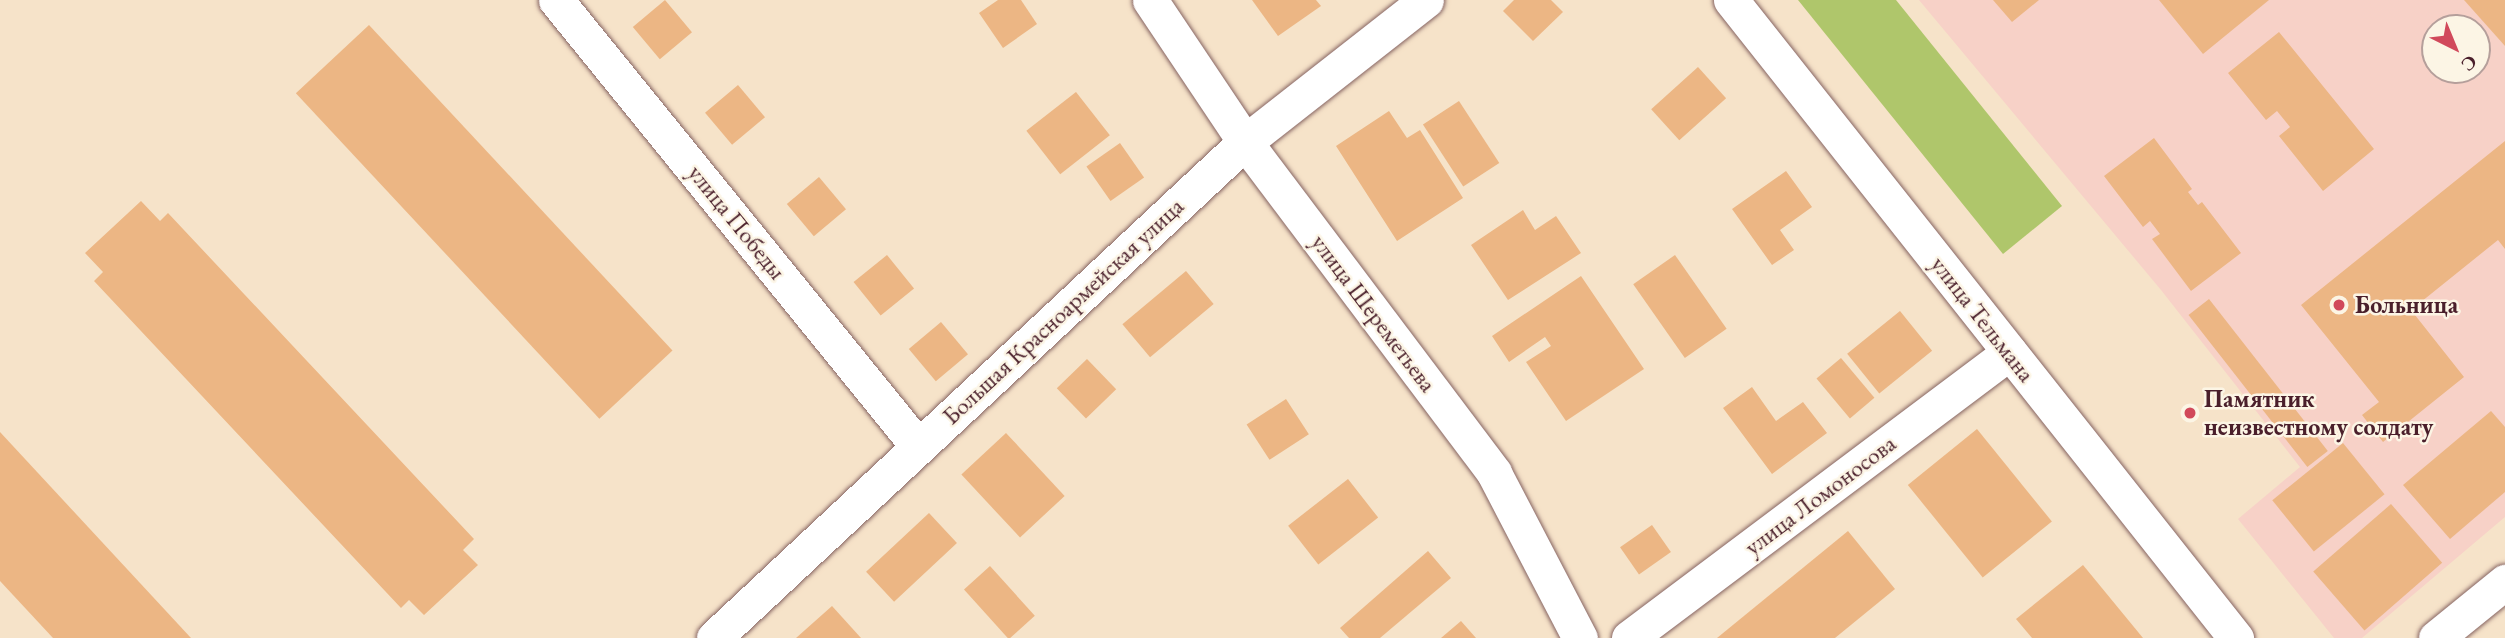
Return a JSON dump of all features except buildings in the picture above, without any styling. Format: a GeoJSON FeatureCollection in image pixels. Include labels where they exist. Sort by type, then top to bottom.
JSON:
{"type":"FeatureCollection","features":[{"type":"Feature","properties":{"kind":"street","name":"улица Победы"},"geometry":{"type":"LineString","coordinates":[[556,0],[918,445]]}},
{"type":"Feature","properties":{"kind":"street","name":"улица Шереметьева"},"geometry":{"type":"LineString","coordinates":[[1150,0],[1245,142],[1494,473],[1580,638]]}},
{"type":"Feature","properties":{"kind":"street","name":"Большая Красноармейская улица"},"geometry":{"type":"LineString","coordinates":[[714,638],[1245,142],[1426,0]]}},
{"type":"Feature","properties":{"kind":"street","name":"улица Тельмана"},"geometry":{"type":"LineString","coordinates":[[1731,0],[2236,638]]}},
{"type":"Feature","properties":{"kind":"street","name":"улица Ломоносова"},"geometry":{"type":"LineString","coordinates":[[1629,638],[2010,352]]}},
{"type":"Feature","properties":{"kind":"street"},"geometry":{"type":"LineString","coordinates":[[2436,638],[2505,582]]}},
{"type":"Feature","properties":{"kind":"shaded area","name":"Больница"},"geometry":{"type":"Polygon","coordinates":[[[1919,0],[2505,0],[2505,517],[2362,638],[2334,638],[2238,519],[2300,467],[2161,290],[1919,0]]]}},
{"type":"Feature","properties":{"kind":"green space"},"geometry":{"type":"Polygon","coordinates":[[[1798,0],[1896,0],[2062,206],[2003,254],[1798,0]]]}},
{"type":"Feature","properties":{"kind":"place","name":"Больница"},"geometry":{"type":"Point","coordinates":[2339,305]}},
{"type":"Feature","properties":{"kind":"place","name":"Памятник неизвестному солдату"},"geometry":{"type":"Point","coordinates":[2190,413]}}]}
